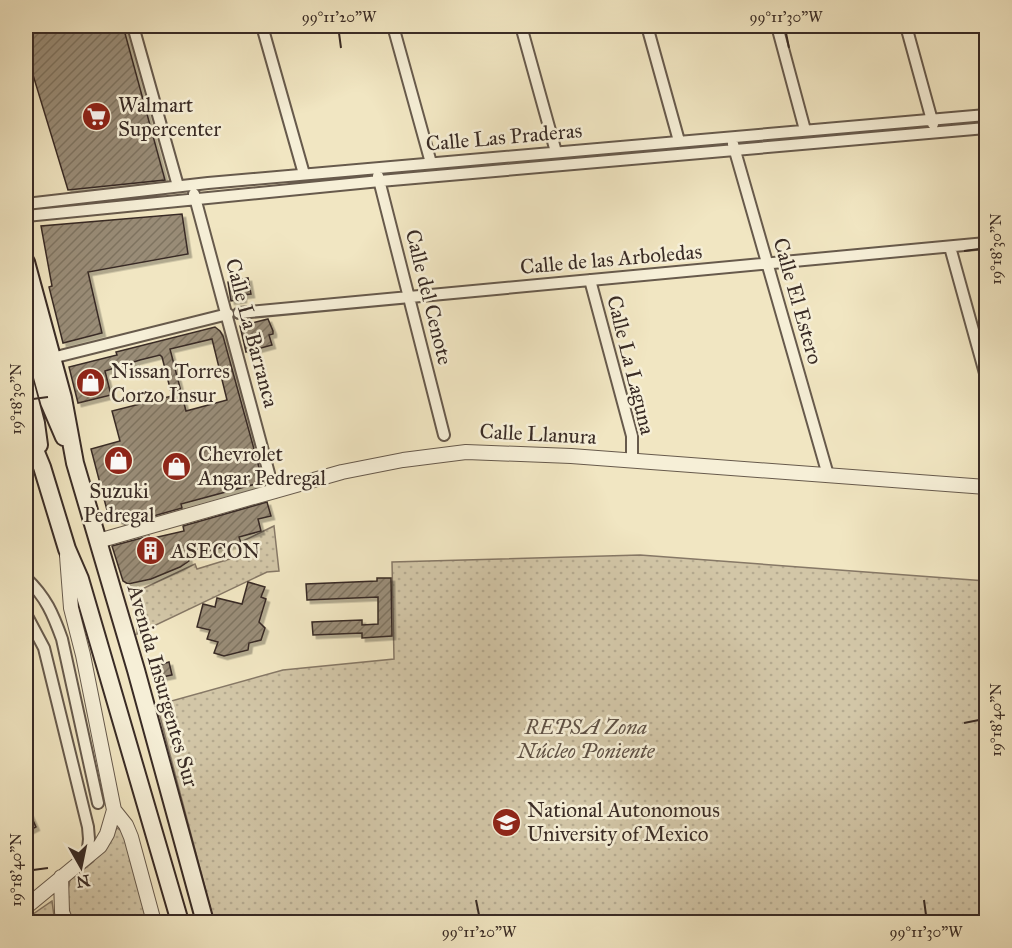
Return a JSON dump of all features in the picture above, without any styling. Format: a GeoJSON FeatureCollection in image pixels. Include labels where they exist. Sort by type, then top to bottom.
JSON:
{"type":"FeatureCollection","features":[{"type":"Feature","properties":{"kind":"main road","name":"Avenida Insurgentes Sur"},"geometry":{"type":"LineString","coordinates":[[26,262],[63,398],[75,463],[136,670],[205,922]]}},
{"type":"Feature","properties":{"kind":"main road","name":"Avenida Insurgentes Sur"},"geometry":{"type":"LineString","coordinates":[[26,319],[49,402],[75,463]]}},
{"type":"Feature","properties":{"kind":"main road"},"geometry":{"type":"LineString","coordinates":[[26,385],[36,423],[42,467]]}},
{"type":"Feature","properties":{"kind":"main road"},"geometry":{"type":"LineString","coordinates":[[26,428],[42,467],[67,549],[84,590],[180,922]]}},
{"type":"Feature","properties":{"kind":"street"},"geometry":{"type":"LineString","coordinates":[[133,26],[178,186]]}},
{"type":"Feature","properties":{"kind":"street"},"geometry":{"type":"LineString","coordinates":[[262,26],[304,174]]}},
{"type":"Feature","properties":{"kind":"street"},"geometry":{"type":"LineString","coordinates":[[393,26],[431,163]]}},
{"type":"Feature","properties":{"kind":"street"},"geometry":{"type":"LineString","coordinates":[[521,26],[556,152]]}},
{"type":"Feature","properties":{"kind":"street"},"geometry":{"type":"LineString","coordinates":[[647,26],[679,141]]}},
{"type":"Feature","properties":{"kind":"street"},"geometry":{"type":"LineString","coordinates":[[777,26],[805,130]]}},
{"type":"Feature","properties":{"kind":"street"},"geometry":{"type":"LineString","coordinates":[[906,26],[936,132]]}},
{"type":"Feature","properties":{"kind":"street","name":"Calle Las Praderas"},"geometry":{"type":"LineString","coordinates":[[26,204],[304,174],[987,115]]}},
{"type":"Feature","properties":{"kind":"street","name":"Calle Las Praderas"},"geometry":{"type":"LineString","coordinates":[[26,216],[380,181],[987,128]]}},
{"type":"Feature","properties":{"kind":"street","name":"Calle El Estero"},"geometry":{"type":"LineString","coordinates":[[731,137],[828,475]]}},
{"type":"Feature","properties":{"kind":"street","name":"Calle del Cenote"},"geometry":{"type":"LineString","coordinates":[[376,168],[444,435]]}},
{"type":"Feature","properties":{"kind":"street","name":"Calle La Barranca"},"geometry":{"type":"LineString","coordinates":[[191,185],[233,314],[274,492]]}},
{"type":"Feature","properties":{"kind":"street","name":"Calle de las Arboledas"},"geometry":{"type":"LineString","coordinates":[[52,358],[233,314],[987,243]]}},
{"type":"Feature","properties":{"kind":"street"},"geometry":{"type":"LineString","coordinates":[[950,247],[987,377]]}},
{"type":"Feature","properties":{"kind":"street","name":"Calle La Laguna"},"geometry":{"type":"LineString","coordinates":[[590,280],[632,436],[632,460]]}},
{"type":"Feature","properties":{"kind":"street","name":"Calle Llanura"},"geometry":{"type":"LineString","coordinates":[[98,541],[371,466],[450,453],[490,452],[632,460],[987,487]]}},
{"type":"Feature","properties":{"kind":"street"},"geometry":{"type":"LineString","coordinates":[[67,549],[71,608],[85,664],[114,810],[126,825],[131,837],[154,922]]}},
{"type":"Feature","properties":{"kind":"street"},"geometry":{"type":"LineString","coordinates":[[26,578],[40,592],[53,614],[62,639],[98,803]]}},
{"type":"Feature","properties":{"kind":"street"},"geometry":{"type":"LineString","coordinates":[[26,614],[44,648],[81,799],[89,839],[87,858]]}},
{"type":"Feature","properties":{"kind":"street"},"geometry":{"type":"LineString","coordinates":[[81,799],[114,810]]}},
{"type":"Feature","properties":{"kind":"street"},"geometry":{"type":"LineString","coordinates":[[26,907],[100,846],[107,834],[114,810]]}},
{"type":"Feature","properties":{"kind":"street"},"geometry":{"type":"LineString","coordinates":[[61,877],[62,912],[66,922]]}},
{"type":"Feature","properties":{"kind":"green space"},"geometry":{"type":"Polygon","coordinates":[[[274,526],[279,571],[267,572],[137,634],[140,590],[195,564],[197,569],[246,554],[243,541],[274,526]]]}},
{"type":"Feature","properties":{"kind":"green space","name":"REPSA Zona Núcleo Poniente"},"geometry":{"type":"Polygon","coordinates":[[[640,555],[986,581],[986,922],[214,922],[157,705],[283,670],[394,659],[392,562],[640,555]]]}},
{"type":"Feature","properties":{"kind":"green space"},"geometry":{"type":"Polygon","coordinates":[[[117,828],[123,832],[150,922],[72,922],[65,904],[70,880],[93,862],[117,828]]]}},
{"type":"Feature","properties":{"kind":"green space"},"geometry":{"type":"Polygon","coordinates":[[[52,901],[54,916],[58,922],[38,922],[26,919],[52,901]]]}},
{"type":"Feature","properties":{"kind":"building","name":"Walmart Supercenter"},"geometry":{"type":"Polygon","coordinates":[[[26,26],[123,26],[165,180],[68,190],[26,52],[26,26]]]}},
{"type":"Feature","properties":{"kind":"building"},"geometry":{"type":"Polygon","coordinates":[[[182,214],[188,254],[88,272],[102,333],[63,343],[49,287],[52,286],[41,226],[182,214]]]}},
{"type":"Feature","properties":{"kind":"building"},"geometry":{"type":"Polygon","coordinates":[[[248,278],[251,294],[243,295],[243,299],[231,301],[228,282],[248,278]]]}},
{"type":"Feature","properties":{"kind":"building"},"geometry":{"type":"Polygon","coordinates":[[[268,319],[273,331],[273,334],[269,335],[272,345],[246,352],[240,326],[268,319]]]}},
{"type":"Feature","properties":{"kind":"building","name":"Chevrolet Angar Pedregal"},"geometry":{"type":"Polygon","coordinates":[[[215,327],[220,331],[263,482],[181,504],[182,508],[125,524],[108,514],[91,449],[120,441],[112,411],[172,396],[160,355],[105,371],[111,395],[78,403],[69,367],[117,355],[116,352],[215,327]],[[212,339],[170,349],[186,411],[227,400],[212,339]]]}},
{"type":"Feature","properties":{"kind":"building"},"geometry":{"type":"Polygon","coordinates":[[[267,502],[271,516],[258,519],[261,531],[239,537],[241,543],[188,556],[189,561],[180,567],[151,579],[128,584],[123,581],[112,546],[149,536],[149,539],[184,531],[183,526],[267,502]]]}},
{"type":"Feature","properties":{"kind":"building"},"geometry":{"type":"Polygon","coordinates":[[[377,578],[391,578],[392,636],[362,638],[362,633],[313,635],[312,622],[362,620],[362,625],[378,624],[378,597],[307,600],[306,584],[377,581],[377,578]]]}},
{"type":"Feature","properties":{"kind":"building"},"geometry":{"type":"Polygon","coordinates":[[[248,582],[265,587],[261,597],[266,599],[259,622],[265,628],[261,640],[249,643],[248,650],[224,656],[214,653],[218,642],[207,639],[210,630],[197,627],[203,604],[215,607],[217,598],[242,604],[248,582]]]}},
{"type":"Feature","properties":{"kind":"building"},"geometry":{"type":"Polygon","coordinates":[[[169,662],[172,675],[162,677],[159,665],[169,662]]]}},
{"type":"Feature","properties":{"kind":"building"},"geometry":{"type":"Polygon","coordinates":[[[26,805],[36,827],[26,832],[26,805]]]}},
{"type":"Feature","properties":{"kind":"place","name":"Walmart Supercenter"},"geometry":{"type":"Point","coordinates":[97,117]}},
{"type":"Feature","properties":{"kind":"place","name":"Nissan Torres Corzo Insur"},"geometry":{"type":"Point","coordinates":[90,383]}},
{"type":"Feature","properties":{"kind":"place","name":"Suzuki Pedregal"},"geometry":{"type":"Point","coordinates":[119,460]}},
{"type":"Feature","properties":{"kind":"place","name":"Chevrolet Angar Pedregal"},"geometry":{"type":"Point","coordinates":[177,466]}},
{"type":"Feature","properties":{"kind":"place","name":"ASECON"},"geometry":{"type":"Point","coordinates":[150,551]}},
{"type":"Feature","properties":{"kind":"place","name":"National Autonomous University of Mexico"},"geometry":{"type":"Point","coordinates":[506,822]}}]}
